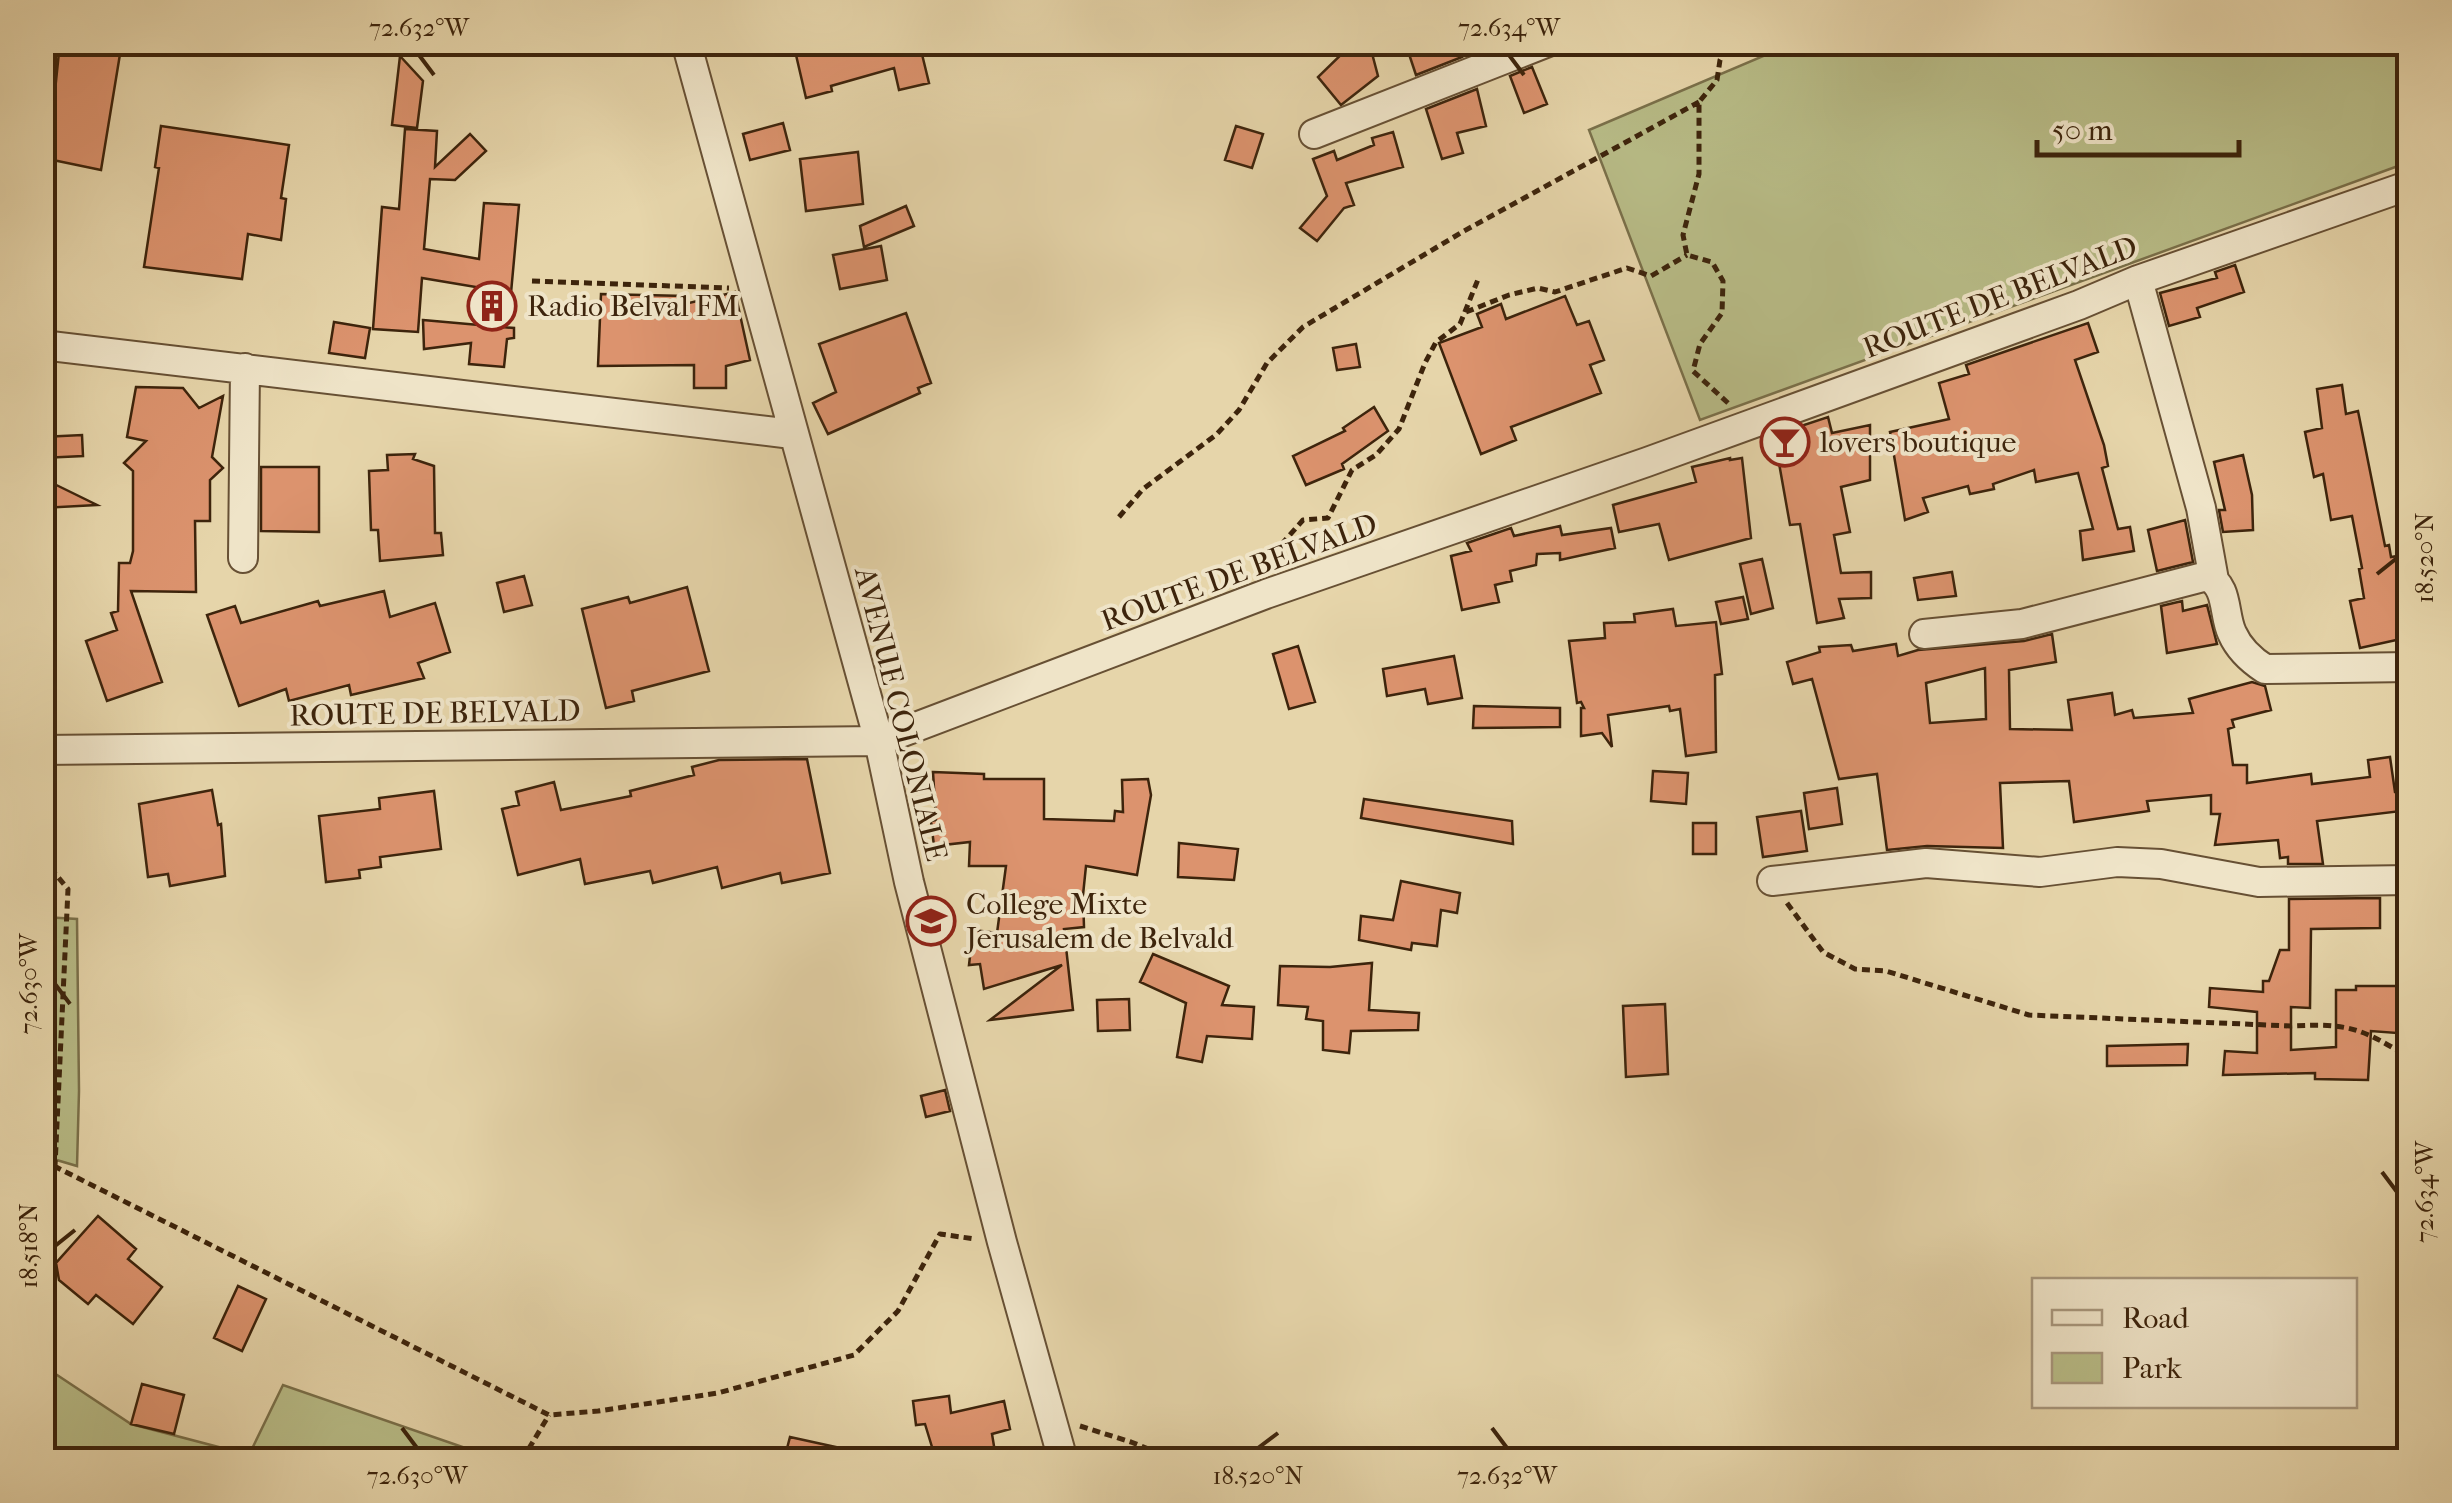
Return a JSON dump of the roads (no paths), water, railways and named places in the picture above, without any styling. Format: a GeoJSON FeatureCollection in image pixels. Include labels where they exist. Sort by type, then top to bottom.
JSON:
{"type":"FeatureCollection","features":[{"type":"Feature","properties":{"kind":"street","name":"AVENUE COLONIALE"},"geometry":{"type":"LineString","coordinates":[[686,42],[879,741],[910,882],[1002,1242],[1063,1460]]}},
{"type":"Feature","properties":{"kind":"street"},"geometry":{"type":"LineString","coordinates":[[1314,134],[1548,42]]}},
{"type":"Feature","properties":{"kind":"street","name":"ROUTE DE BELVALD"},"geometry":{"type":"LineString","coordinates":[[42,750],[879,741],[1266,594],[1752,424],[2138,280],[2410,184]]}},
{"type":"Feature","properties":{"kind":"street"},"geometry":{"type":"LineString","coordinates":[[2138,280],[2201,508],[2214,580],[2222,592],[2232,632],[2249,658],[2264,669],[2410,667]]}},
{"type":"Feature","properties":{"kind":"street"},"geometry":{"type":"LineString","coordinates":[[42,345],[792,434]]}},
{"type":"Feature","properties":{"kind":"street"},"geometry":{"type":"LineString","coordinates":[[243,558],[245,368]]}},
{"type":"Feature","properties":{"kind":"street"},"geometry":{"type":"LineString","coordinates":[[1924,634],[2022,624],[2190,578],[2207,576],[2214,580]]}},
{"type":"Feature","properties":{"kind":"street"},"geometry":{"type":"LineString","coordinates":[[1772,881],[1926,863],[2040,872],[2117,862],[2161,864],[2259,882],[2410,880]]}},
{"type":"Feature","properties":{"kind":"place","name":"Radio Belval FM"},"geometry":{"type":"Point","coordinates":[492,306]}},
{"type":"Feature","properties":{"kind":"place","name":"lovers boutique"},"geometry":{"type":"Point","coordinates":[1785,442]}},
{"type":"Feature","properties":{"kind":"place","name":"College Mixte Jerusalem de Belvald"},"geometry":{"type":"Point","coordinates":[931,921]}}]}
